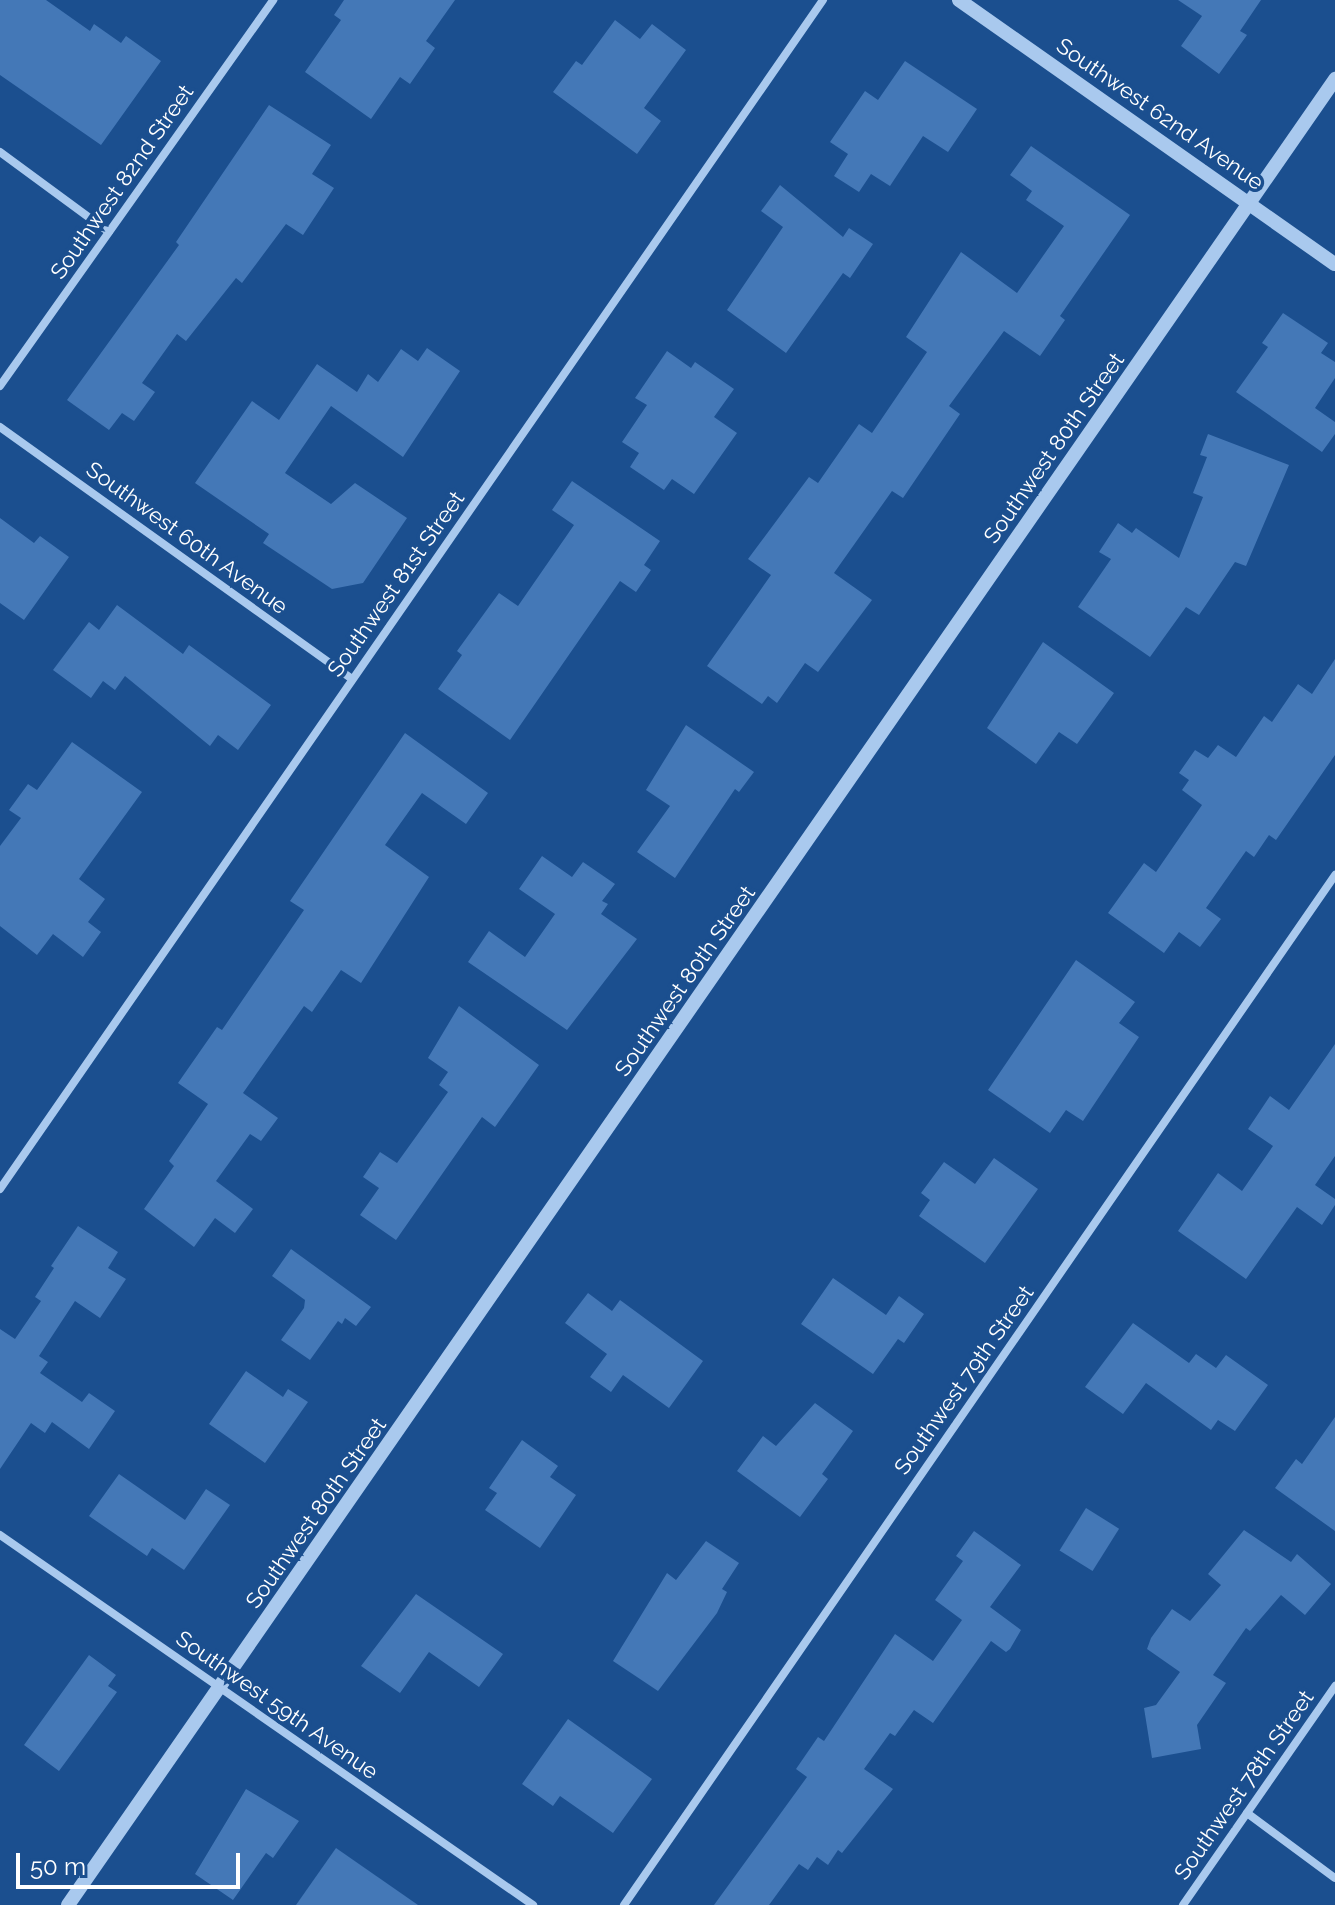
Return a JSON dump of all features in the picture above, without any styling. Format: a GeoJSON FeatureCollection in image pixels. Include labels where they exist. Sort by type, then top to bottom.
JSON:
{"type":"FeatureCollection","features":[{"type":"Feature","properties":{"kind":"street","name":"Southwest 82nd Street"},"geometry":{"type":"LineString","coordinates":[[0,386],[273,0]]}},
{"type":"Feature","properties":{"kind":"street","name":"Southwest 81st Street"},"geometry":{"type":"LineString","coordinates":[[0,1189],[823,0]]}},
{"type":"Feature","properties":{"kind":"street","name":"Southwest 62nd Avenue"},"geometry":{"type":"LineString","coordinates":[[959,0],[1335,264]]}},
{"type":"Feature","properties":{"kind":"street","name":"Southwest 80th Street"},"geometry":{"type":"LineString","coordinates":[[68,1905],[1335,79]]}},
{"type":"Feature","properties":{"kind":"street"},"geometry":{"type":"LineString","coordinates":[[0,152],[109,232]]}},
{"type":"Feature","properties":{"kind":"street","name":"Southwest 60th Avenue"},"geometry":{"type":"LineString","coordinates":[[0,427],[352,679]]}},
{"type":"Feature","properties":{"kind":"street","name":"Southwest 79th Street"},"geometry":{"type":"LineString","coordinates":[[624,1905],[1335,875]]}},
{"type":"Feature","properties":{"kind":"street","name":"Southwest 59th Avenue"},"geometry":{"type":"LineString","coordinates":[[0,1535],[533,1905]]}},
{"type":"Feature","properties":{"kind":"street","name":"Southwest 78th Street"},"geometry":{"type":"LineString","coordinates":[[1183,1905],[1335,1686]]}},
{"type":"Feature","properties":{"kind":"street"},"geometry":{"type":"LineString","coordinates":[[1247,1813],[1335,1878]]}},
{"type":"Feature","properties":{"kind":"building"},"geometry":{"type":"Polygon","coordinates":[[[0,0],[46,0],[90,31],[94,24],[121,43],[126,36],[161,61],[101,145],[0,75],[0,0]]]}},
{"type":"Feature","properties":{"kind":"building"},"geometry":{"type":"Polygon","coordinates":[[[344,0],[455,0],[426,41],[435,48],[410,84],[400,77],[371,119],[305,72],[341,20],[334,15],[344,0]]]}},
{"type":"Feature","properties":{"kind":"building"},"geometry":{"type":"Polygon","coordinates":[[[1178,0],[1261,0],[1240,31],[1247,35],[1219,74],[1181,46],[1202,16],[1178,0]]]}},
{"type":"Feature","properties":{"kind":"building"},"geometry":{"type":"Polygon","coordinates":[[[615,20],[640,39],[652,24],[686,50],[644,108],[661,121],[637,154],[553,92],[576,61],[582,65],[615,20]]]}},
{"type":"Feature","properties":{"kind":"building"},"geometry":{"type":"Polygon","coordinates":[[[905,61],[977,109],[948,152],[923,136],[890,186],[871,174],[859,192],[834,176],[848,154],[830,142],[865,91],[878,100],[905,61]]]}},
{"type":"Feature","properties":{"kind":"building"},"geometry":{"type":"Polygon","coordinates":[[[269,105],[331,145],[312,174],[334,188],[303,235],[286,224],[242,283],[236,278],[186,341],[177,334],[142,383],[155,392],[134,421],[122,413],[109,430],[67,400],[179,245],[176,242],[269,105]]]}},
{"type":"Feature","properties":{"kind":"building"},"geometry":{"type":"Polygon","coordinates":[[[1031,146],[1130,215],[1060,316],[1065,320],[1040,356],[1004,331],[949,406],[960,414],[903,498],[892,491],[834,573],[872,600],[818,672],[805,663],[777,703],[768,696],[762,704],[707,666],[771,575],[748,559],[809,477],[818,483],[859,424],[872,433],[927,352],[906,337],[961,252],[1017,293],[1064,226],[1026,200],[1032,191],[1010,175],[1031,146]]]}},
{"type":"Feature","properties":{"kind":"building"},"geometry":{"type":"Polygon","coordinates":[[[780,185],[843,237],[849,228],[873,244],[850,278],[843,273],[786,353],[727,310],[783,227],[761,211],[780,185]]]}},
{"type":"Feature","properties":{"kind":"building"},"geometry":{"type":"Polygon","coordinates":[[[1283,313],[1328,343],[1321,353],[1335,362],[1335,378],[1315,408],[1335,422],[1335,434],[1322,452],[1236,392],[1268,347],[1262,343],[1283,313]]]}},
{"type":"Feature","properties":{"kind":"building"},"geometry":{"type":"Polygon","coordinates":[[[427,348],[460,371],[403,457],[331,406],[285,473],[331,504],[355,483],[407,518],[363,583],[332,589],[263,543],[269,534],[195,483],[252,401],[279,420],[317,364],[357,392],[368,374],[378,382],[401,349],[418,361],[427,348]]]}},
{"type":"Feature","properties":{"kind":"building"},"geometry":{"type":"Polygon","coordinates":[[[667,351],[691,368],[695,362],[734,389],[714,417],[737,433],[694,494],[672,479],[664,490],[630,467],[639,453],[622,442],[647,405],[635,398],[667,351]]]}},
{"type":"Feature","properties":{"kind":"building"},"geometry":{"type":"Polygon","coordinates":[[[1208,434],[1289,465],[1246,566],[1235,562],[1199,615],[1186,607],[1150,657],[1078,607],[1111,559],[1099,552],[1118,523],[1132,533],[1136,528],[1179,558],[1203,497],[1193,493],[1207,457],[1200,455],[1208,434]]]}},
{"type":"Feature","properties":{"kind":"building"},"geometry":{"type":"Polygon","coordinates":[[[572,481],[660,541],[644,565],[651,570],[636,592],[620,581],[510,740],[438,689],[462,655],[457,651],[499,593],[518,606],[574,525],[552,510],[572,481]]]}},
{"type":"Feature","properties":{"kind":"building"},"geometry":{"type":"Polygon","coordinates":[[[0,518],[34,543],[40,536],[69,557],[24,620],[0,603],[0,518]]]}},
{"type":"Feature","properties":{"kind":"building"},"geometry":{"type":"Polygon","coordinates":[[[117,605],[183,654],[189,645],[271,705],[238,750],[218,735],[210,746],[125,676],[115,690],[103,681],[91,698],[53,670],[89,622],[99,630],[117,605]]]}},
{"type":"Feature","properties":{"kind":"building"},"geometry":{"type":"Polygon","coordinates":[[[1043,642],[1114,693],[1077,744],[1059,732],[1036,764],[987,728],[1043,642]]]}},
{"type":"Feature","properties":{"kind":"building"},"geometry":{"type":"Polygon","coordinates":[[[1335,659],[1335,755],[1276,840],[1269,835],[1254,857],[1246,851],[1206,908],[1221,919],[1200,947],[1179,932],[1164,953],[1108,913],[1144,863],[1156,872],[1202,805],[1182,790],[1189,780],[1179,773],[1195,750],[1208,758],[1218,745],[1236,757],[1264,716],[1272,722],[1298,684],[1312,694],[1335,659]]]}},
{"type":"Feature","properties":{"kind":"building"},"geometry":{"type":"Polygon","coordinates":[[[686,725],[754,772],[739,792],[735,789],[675,878],[637,852],[670,806],[646,790],[686,725]]]}},
{"type":"Feature","properties":{"kind":"building"},"geometry":{"type":"Polygon","coordinates":[[[405,733],[488,793],[466,824],[422,793],[385,845],[429,877],[361,983],[341,970],[312,1012],[304,1006],[243,1093],[278,1118],[261,1141],[250,1134],[216,1181],[253,1209],[235,1233],[215,1218],[194,1247],[144,1209],[174,1166],[169,1161],[208,1104],[178,1083],[217,1027],[222,1030],[304,910],[290,901],[405,733]]]}},
{"type":"Feature","properties":{"kind":"building"},"geometry":{"type":"Polygon","coordinates":[[[72,742],[142,792],[79,879],[105,899],[88,922],[101,932],[83,957],[53,934],[37,955],[0,926],[0,846],[21,818],[9,810],[28,784],[37,790],[72,742]]]}},
{"type":"Feature","properties":{"kind":"building"},"geometry":{"type":"Polygon","coordinates":[[[542,856],[572,877],[583,862],[615,884],[602,901],[608,904],[601,914],[637,939],[567,1030],[468,962],[489,931],[525,957],[555,914],[519,889],[542,856]]]}},
{"type":"Feature","properties":{"kind":"building"},"geometry":{"type":"Polygon","coordinates":[[[1076,960],[1135,1002],[1119,1023],[1139,1037],[1083,1121],[1066,1110],[1050,1133],[988,1090],[1076,960]]]}},
{"type":"Feature","properties":{"kind":"building"},"geometry":{"type":"Polygon","coordinates":[[[459,1006],[539,1065],[495,1127],[482,1117],[396,1240],[360,1215],[379,1188],[363,1177],[380,1152],[397,1163],[448,1092],[439,1085],[448,1072],[428,1058],[459,1006]]]}},
{"type":"Feature","properties":{"kind":"building"},"geometry":{"type":"Polygon","coordinates":[[[1335,1044],[1335,1156],[1315,1185],[1335,1199],[1335,1205],[1322,1225],[1297,1207],[1246,1279],[1178,1231],[1218,1173],[1242,1191],[1273,1146],[1248,1129],[1270,1096],[1289,1110],[1335,1044]]]}},
{"type":"Feature","properties":{"kind":"building"},"geometry":{"type":"Polygon","coordinates":[[[994,1158],[1038,1189],[985,1263],[919,1216],[930,1200],[921,1193],[944,1162],[975,1184],[994,1158]]]}},
{"type":"Feature","properties":{"kind":"building"},"geometry":{"type":"Polygon","coordinates":[[[78,1226],[118,1252],[108,1268],[126,1279],[100,1318],[75,1301],[39,1356],[48,1362],[40,1373],[82,1402],[89,1393],[115,1411],[89,1449],[52,1422],[45,1433],[31,1423],[0,1469],[0,1329],[15,1339],[41,1301],[35,1297],[78,1226]]]}},
{"type":"Feature","properties":{"kind":"building"},"geometry":{"type":"Polygon","coordinates":[[[291,1249],[371,1307],[356,1326],[345,1318],[342,1324],[338,1321],[310,1360],[281,1340],[304,1308],[305,1300],[272,1276],[291,1249]]]}},
{"type":"Feature","properties":{"kind":"building"},"geometry":{"type":"Polygon","coordinates":[[[833,1278],[886,1315],[899,1296],[924,1314],[904,1343],[898,1339],[873,1374],[801,1324],[833,1278]]]}},
{"type":"Feature","properties":{"kind":"building"},"geometry":{"type":"Polygon","coordinates":[[[588,1293],[612,1311],[620,1300],[703,1361],[669,1408],[623,1375],[611,1392],[590,1377],[607,1354],[565,1323],[588,1293]]]}},
{"type":"Feature","properties":{"kind":"building"},"geometry":{"type":"Polygon","coordinates":[[[1133,1323],[1189,1363],[1196,1354],[1216,1368],[1226,1355],[1268,1385],[1235,1431],[1218,1420],[1211,1430],[1146,1383],[1123,1414],[1085,1387],[1133,1323]]]}},
{"type":"Feature","properties":{"kind":"building"},"geometry":{"type":"Polygon","coordinates":[[[246,1371],[283,1397],[288,1389],[308,1402],[265,1463],[209,1424],[246,1371]]]}},
{"type":"Feature","properties":{"kind":"building"},"geometry":{"type":"Polygon","coordinates":[[[815,1403],[853,1431],[822,1474],[828,1479],[800,1517],[737,1471],[763,1436],[776,1446],[815,1403]]]}},
{"type":"Feature","properties":{"kind":"building"},"geometry":{"type":"Polygon","coordinates":[[[1335,1417],[1335,1531],[1275,1488],[1296,1459],[1302,1464],[1335,1417]]]}},
{"type":"Feature","properties":{"kind":"building"},"geometry":{"type":"Polygon","coordinates":[[[522,1440],[558,1466],[550,1477],[576,1495],[540,1548],[485,1510],[497,1493],[489,1488],[522,1440]]]}},
{"type":"Feature","properties":{"kind":"building"},"geometry":{"type":"Polygon","coordinates":[[[119,1474],[185,1520],[206,1489],[230,1505],[184,1570],[152,1548],[147,1556],[89,1516],[119,1474]]]}},
{"type":"Feature","properties":{"kind":"building"},"geometry":{"type":"Polygon","coordinates":[[[1086,1508],[1119,1529],[1093,1571],[1060,1550],[1086,1508]]]}},
{"type":"Feature","properties":{"kind":"building"},"geometry":{"type":"Polygon","coordinates":[[[1244,1530],[1291,1562],[1297,1554],[1331,1584],[1305,1615],[1281,1595],[1250,1631],[1246,1628],[1213,1675],[1226,1683],[1197,1725],[1201,1749],[1152,1758],[1144,1708],[1156,1705],[1180,1672],[1147,1649],[1151,1638],[1172,1609],[1190,1621],[1221,1585],[1208,1574],[1244,1530]]]}},
{"type":"Feature","properties":{"kind":"building"},"geometry":{"type":"Polygon","coordinates":[[[974,1531],[1021,1565],[990,1607],[1021,1630],[1010,1649],[1006,1652],[991,1641],[933,1723],[914,1710],[895,1736],[890,1733],[864,1769],[893,1789],[842,1853],[838,1850],[828,1865],[817,1857],[808,1870],[799,1864],[769,1905],[714,1905],[807,1777],[796,1769],[818,1737],[824,1741],[895,1634],[933,1661],[962,1620],[935,1600],[963,1561],[956,1556],[974,1531]]]}},
{"type":"Feature","properties":{"kind":"building"},"geometry":{"type":"Polygon","coordinates":[[[706,1541],[739,1563],[722,1589],[727,1592],[717,1613],[658,1691],[613,1661],[667,1573],[676,1580],[706,1541]]]}},
{"type":"Feature","properties":{"kind":"building"},"geometry":{"type":"Polygon","coordinates":[[[416,1594],[503,1654],[479,1687],[429,1652],[400,1693],[361,1666],[416,1594]]]}},
{"type":"Feature","properties":{"kind":"building"},"geometry":{"type":"Polygon","coordinates":[[[89,1655],[116,1675],[108,1686],[117,1692],[59,1771],[24,1745],[89,1655]]]}},
{"type":"Feature","properties":{"kind":"building"},"geometry":{"type":"Polygon","coordinates":[[[568,1719],[652,1779],[613,1833],[560,1796],[553,1806],[522,1784],[568,1719]]]}},
{"type":"Feature","properties":{"kind":"building"},"geometry":{"type":"Polygon","coordinates":[[[246,1789],[299,1821],[273,1858],[266,1853],[233,1900],[195,1874],[246,1789]]]}},
{"type":"Feature","properties":{"kind":"building"},"geometry":{"type":"Polygon","coordinates":[[[336,1848],[418,1905],[296,1905],[336,1848]]]}}]}
